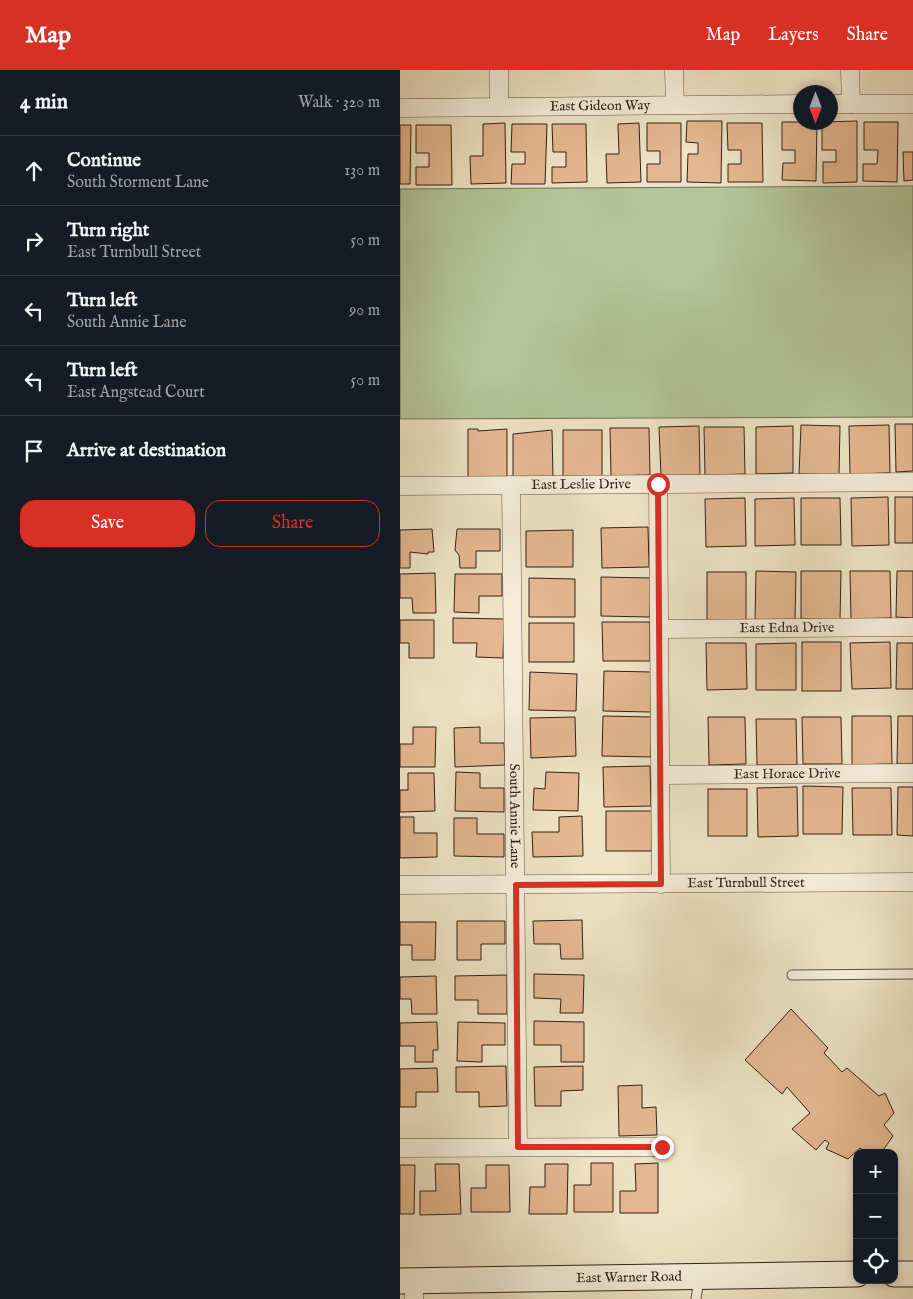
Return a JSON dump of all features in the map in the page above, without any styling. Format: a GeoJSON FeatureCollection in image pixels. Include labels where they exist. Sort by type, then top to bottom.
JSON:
{"type":"FeatureCollection","features":[{"type":"Feature","properties":{"kind":"main road","name":"East Warner Road"},"geometry":{"type":"LineString","coordinates":[[409,1287],[698,1288],[853,1274]]}},
{"type":"Feature","properties":{"kind":"main road"},"geometry":{"type":"LineString","coordinates":[[898,1274],[913,1274]]}},
{"type":"Feature","properties":{"kind":"street"},"geometry":{"type":"LineString","coordinates":[[499,70],[499,107]]}},
{"type":"Feature","properties":{"kind":"street"},"geometry":{"type":"LineString","coordinates":[[674,70],[675,105]]}},
{"type":"Feature","properties":{"kind":"street"},"geometry":{"type":"LineString","coordinates":[[850,70],[851,104]]}},
{"type":"Feature","properties":{"kind":"street","name":"East Gideon Way"},"geometry":{"type":"LineString","coordinates":[[400,108],[793,104]]}},
{"type":"Feature","properties":{"kind":"street"},"geometry":{"type":"LineString","coordinates":[[838,104],[913,104]]}},
{"type":"Feature","properties":{"kind":"street","name":"East Leslie Drive"},"geometry":{"type":"LineString","coordinates":[[400,486],[913,482]]}},
{"type":"Feature","properties":{"kind":"street"},"geometry":{"type":"LineString","coordinates":[[658,484],[661,884]]}},
{"type":"Feature","properties":{"kind":"street","name":"South Annie Lane"},"geometry":{"type":"LineString","coordinates":[[511,485],[518,1147]]}},
{"type":"Feature","properties":{"kind":"street","name":"East Edna Drive"},"geometry":{"type":"LineString","coordinates":[[660,629],[913,627]]}},
{"type":"Feature","properties":{"kind":"street","name":"East Horace Drive"},"geometry":{"type":"LineString","coordinates":[[661,775],[913,773]]}},
{"type":"Feature","properties":{"kind":"street","name":"East Turnbull Street"},"geometry":{"type":"LineString","coordinates":[[400,885],[913,882]]}},
{"type":"Feature","properties":{"kind":"street"},"geometry":{"type":"LineString","coordinates":[[400,1148],[662,1147]]}},
{"type":"Feature","properties":{"kind":"lane"},"geometry":{"type":"LineString","coordinates":[[792,975],[913,974]]}},
{"type":"Feature","properties":{"kind":"green space"},"geometry":{"type":"Polygon","coordinates":[[[913,186],[913,417],[400,419],[400,189],[913,186]]]}},
{"type":"Feature","properties":{"kind":"building"},"geometry":{"type":"Polygon","coordinates":[[[687,121],[722,121],[721,183],[687,182],[688,154],[698,154],[698,143],[686,142],[687,121]]]}},
{"type":"Feature","properties":{"kind":"building"},"geometry":{"type":"Polygon","coordinates":[[[857,121],[857,182],[823,183],[823,162],[836,162],[836,150],[822,150],[822,130],[838,130],[838,122],[857,121]]]}},
{"type":"Feature","properties":{"kind":"building"},"geometry":{"type":"Polygon","coordinates":[[[782,122],[793,122],[793,130],[817,130],[816,181],[782,180],[783,163],[795,163],[795,150],[782,150],[782,122]]]}},
{"type":"Feature","properties":{"kind":"building"},"geometry":{"type":"Polygon","coordinates":[[[864,122],[898,122],[897,182],[863,181],[863,164],[877,164],[878,150],[864,150],[864,122]]]}},
{"type":"Feature","properties":{"kind":"building"},"geometry":{"type":"Polygon","coordinates":[[[505,123],[506,183],[471,184],[470,156],[483,156],[483,124],[505,123]]]}},
{"type":"Feature","properties":{"kind":"building"},"geometry":{"type":"Polygon","coordinates":[[[639,123],[641,182],[607,183],[606,154],[619,154],[618,124],[639,123]]]}},
{"type":"Feature","properties":{"kind":"building"},"geometry":{"type":"Polygon","coordinates":[[[647,123],[681,123],[681,182],[647,182],[647,164],[660,164],[660,151],[647,151],[647,123]]]}},
{"type":"Feature","properties":{"kind":"building"},"geometry":{"type":"Polygon","coordinates":[[[727,123],[762,123],[763,182],[728,182],[728,164],[741,164],[741,150],[728,150],[727,123]]]}},
{"type":"Feature","properties":{"kind":"building"},"geometry":{"type":"Polygon","coordinates":[[[512,124],[547,124],[545,184],[511,184],[512,164],[525,164],[525,152],[511,152],[512,124]]]}},
{"type":"Feature","properties":{"kind":"building"},"geometry":{"type":"Polygon","coordinates":[[[552,124],[586,124],[587,182],[552,183],[552,167],[566,167],[566,152],[553,152],[552,124]]]}},
{"type":"Feature","properties":{"kind":"building"},"geometry":{"type":"Polygon","coordinates":[[[400,125],[411,125],[410,184],[400,184],[400,125]]]}},
{"type":"Feature","properties":{"kind":"building"},"geometry":{"type":"Polygon","coordinates":[[[416,125],[451,125],[452,185],[416,185],[416,167],[429,167],[429,153],[416,153],[416,125]]]}},
{"type":"Feature","properties":{"kind":"building"},"geometry":{"type":"Polygon","coordinates":[[[903,152],[913,152],[913,180],[904,181],[903,152]]]}},
{"type":"Feature","properties":{"kind":"building"},"geometry":{"type":"Polygon","coordinates":[[[895,424],[913,424],[913,471],[896,472],[895,424]]]}},
{"type":"Feature","properties":{"kind":"building"},"geometry":{"type":"Polygon","coordinates":[[[801,425],[840,426],[839,475],[799,474],[801,425]]]}},
{"type":"Feature","properties":{"kind":"building"},"geometry":{"type":"Polygon","coordinates":[[[889,425],[890,473],[850,474],[849,426],[889,425]]]}},
{"type":"Feature","properties":{"kind":"building"},"geometry":{"type":"Polygon","coordinates":[[[699,426],[700,475],[661,476],[659,427],[699,426]]]}},
{"type":"Feature","properties":{"kind":"building"},"geometry":{"type":"Polygon","coordinates":[[[793,426],[793,473],[756,474],[756,427],[793,426]]]}},
{"type":"Feature","properties":{"kind":"building"},"geometry":{"type":"Polygon","coordinates":[[[704,427],[744,427],[745,474],[705,475],[704,427]]]}},
{"type":"Feature","properties":{"kind":"building"},"geometry":{"type":"Polygon","coordinates":[[[610,428],[649,428],[650,475],[611,476],[610,428]]]}},
{"type":"Feature","properties":{"kind":"building"},"geometry":{"type":"Polygon","coordinates":[[[468,429],[478,429],[478,431],[507,429],[507,479],[468,478],[468,429]]]}},
{"type":"Feature","properties":{"kind":"building"},"geometry":{"type":"Polygon","coordinates":[[[552,430],[553,477],[513,479],[513,434],[552,430]]]}},
{"type":"Feature","properties":{"kind":"building"},"geometry":{"type":"Polygon","coordinates":[[[563,430],[602,430],[602,477],[563,477],[563,430]]]}},
{"type":"Feature","properties":{"kind":"building"},"geometry":{"type":"Polygon","coordinates":[[[888,497],[889,545],[852,546],[851,498],[888,497]]]}},
{"type":"Feature","properties":{"kind":"building"},"geometry":{"type":"Polygon","coordinates":[[[895,497],[913,497],[913,543],[895,543],[895,497]]]}},
{"type":"Feature","properties":{"kind":"building"},"geometry":{"type":"Polygon","coordinates":[[[745,498],[746,546],[706,547],[705,499],[745,498]]]}},
{"type":"Feature","properties":{"kind":"building"},"geometry":{"type":"Polygon","coordinates":[[[794,498],[795,545],[755,546],[755,499],[794,498]]]}},
{"type":"Feature","properties":{"kind":"building"},"geometry":{"type":"Polygon","coordinates":[[[801,498],[840,498],[841,545],[801,545],[801,498]]]}},
{"type":"Feature","properties":{"kind":"building"},"geometry":{"type":"Polygon","coordinates":[[[648,527],[649,567],[602,568],[601,528],[648,527]]]}},
{"type":"Feature","properties":{"kind":"building"},"geometry":{"type":"Polygon","coordinates":[[[432,529],[434,552],[428,552],[428,554],[410,552],[410,568],[400,568],[400,530],[432,529]]]}},
{"type":"Feature","properties":{"kind":"building"},"geometry":{"type":"Polygon","coordinates":[[[457,529],[500,529],[500,551],[476,551],[476,568],[460,568],[459,555],[455,550],[457,529]]]}},
{"type":"Feature","properties":{"kind":"building"},"geometry":{"type":"Polygon","coordinates":[[[573,530],[573,567],[526,567],[526,531],[573,530]]]}},
{"type":"Feature","properties":{"kind":"building"},"geometry":{"type":"Polygon","coordinates":[[[756,571],[796,572],[795,620],[755,620],[756,571]]]}},
{"type":"Feature","properties":{"kind":"building"},"geometry":{"type":"Polygon","coordinates":[[[801,571],[841,571],[840,620],[801,619],[801,571]]]}},
{"type":"Feature","properties":{"kind":"building"},"geometry":{"type":"Polygon","coordinates":[[[850,571],[890,571],[891,618],[851,619],[850,571]]]}},
{"type":"Feature","properties":{"kind":"building"},"geometry":{"type":"Polygon","coordinates":[[[897,571],[913,571],[913,618],[896,617],[897,571]]]}},
{"type":"Feature","properties":{"kind":"building"},"geometry":{"type":"Polygon","coordinates":[[[707,572],[746,572],[746,620],[707,620],[707,572]]]}},
{"type":"Feature","properties":{"kind":"building"},"geometry":{"type":"Polygon","coordinates":[[[435,573],[436,613],[413,613],[412,598],[400,598],[400,574],[435,573]]]}},
{"type":"Feature","properties":{"kind":"building"},"geometry":{"type":"Polygon","coordinates":[[[455,574],[502,574],[502,596],[479,596],[479,613],[454,612],[455,574]]]}},
{"type":"Feature","properties":{"kind":"building"},"geometry":{"type":"Polygon","coordinates":[[[601,577],[651,578],[650,617],[601,616],[601,577]]]}},
{"type":"Feature","properties":{"kind":"building"},"geometry":{"type":"Polygon","coordinates":[[[529,578],[575,579],[575,617],[529,617],[529,578]]]}},
{"type":"Feature","properties":{"kind":"building"},"geometry":{"type":"Polygon","coordinates":[[[453,618],[504,619],[503,658],[476,657],[477,643],[453,643],[453,618]]]}},
{"type":"Feature","properties":{"kind":"building"},"geometry":{"type":"Polygon","coordinates":[[[400,620],[434,620],[434,658],[409,658],[409,643],[400,643],[400,620]]]}},
{"type":"Feature","properties":{"kind":"building"},"geometry":{"type":"Polygon","coordinates":[[[602,622],[650,622],[650,661],[603,661],[602,622]]]}},
{"type":"Feature","properties":{"kind":"building"},"geometry":{"type":"Polygon","coordinates":[[[529,623],[574,623],[574,662],[529,662],[529,623]]]}},
{"type":"Feature","properties":{"kind":"building"},"geometry":{"type":"Polygon","coordinates":[[[802,642],[841,642],[841,691],[802,691],[802,642]]]}},
{"type":"Feature","properties":{"kind":"building"},"geometry":{"type":"Polygon","coordinates":[[[890,642],[891,688],[852,689],[850,643],[890,642]]]}},
{"type":"Feature","properties":{"kind":"building"},"geometry":{"type":"Polygon","coordinates":[[[706,643],[746,643],[747,689],[707,690],[706,643]]]}},
{"type":"Feature","properties":{"kind":"building"},"geometry":{"type":"Polygon","coordinates":[[[796,643],[796,690],[756,690],[756,644],[796,643]]]}},
{"type":"Feature","properties":{"kind":"building"},"geometry":{"type":"Polygon","coordinates":[[[897,643],[913,643],[913,689],[896,689],[897,643]]]}},
{"type":"Feature","properties":{"kind":"building"},"geometry":{"type":"Polygon","coordinates":[[[604,671],[651,672],[651,712],[603,711],[604,671]]]}},
{"type":"Feature","properties":{"kind":"building"},"geometry":{"type":"Polygon","coordinates":[[[530,672],[577,674],[576,711],[529,710],[530,672]]]}},
{"type":"Feature","properties":{"kind":"building"},"geometry":{"type":"Polygon","coordinates":[[[603,716],[652,717],[651,757],[602,756],[603,716]]]}},
{"type":"Feature","properties":{"kind":"building"},"geometry":{"type":"Polygon","coordinates":[[[852,716],[891,716],[892,764],[852,765],[852,716]]]}},
{"type":"Feature","properties":{"kind":"building"},"geometry":{"type":"Polygon","coordinates":[[[898,716],[913,716],[913,764],[897,764],[898,716]]]}},
{"type":"Feature","properties":{"kind":"building"},"geometry":{"type":"Polygon","coordinates":[[[575,717],[576,756],[531,758],[530,718],[575,717]]]}},
{"type":"Feature","properties":{"kind":"building"},"geometry":{"type":"Polygon","coordinates":[[[708,717],[745,717],[746,764],[709,765],[708,717]]]}},
{"type":"Feature","properties":{"kind":"building"},"geometry":{"type":"Polygon","coordinates":[[[802,717],[841,717],[842,764],[803,764],[802,717]]]}},
{"type":"Feature","properties":{"kind":"building"},"geometry":{"type":"Polygon","coordinates":[[[756,719],[796,719],[797,765],[757,765],[756,719]]]}},
{"type":"Feature","properties":{"kind":"building"},"geometry":{"type":"Polygon","coordinates":[[[413,727],[436,727],[435,767],[400,767],[400,744],[413,744],[413,727]]]}},
{"type":"Feature","properties":{"kind":"building"},"geometry":{"type":"Polygon","coordinates":[[[480,727],[480,743],[504,743],[505,765],[455,767],[454,728],[480,727]]]}},
{"type":"Feature","properties":{"kind":"building"},"geometry":{"type":"Polygon","coordinates":[[[650,766],[651,806],[604,807],[603,767],[650,766]]]}},
{"type":"Feature","properties":{"kind":"building"},"geometry":{"type":"Polygon","coordinates":[[[456,772],[480,773],[480,788],[504,788],[504,812],[455,811],[456,772]]]}},
{"type":"Feature","properties":{"kind":"building"},"geometry":{"type":"Polygon","coordinates":[[[546,772],[579,773],[578,811],[533,810],[534,788],[545,789],[546,772]]]}},
{"type":"Feature","properties":{"kind":"building"},"geometry":{"type":"Polygon","coordinates":[[[408,773],[434,773],[435,811],[400,812],[400,790],[408,790],[408,773]]]}},
{"type":"Feature","properties":{"kind":"building"},"geometry":{"type":"Polygon","coordinates":[[[803,786],[843,787],[842,834],[803,834],[803,786]]]}},
{"type":"Feature","properties":{"kind":"building"},"geometry":{"type":"Polygon","coordinates":[[[797,787],[798,836],[758,837],[757,788],[797,787]]]}},
{"type":"Feature","properties":{"kind":"building"},"geometry":{"type":"Polygon","coordinates":[[[898,787],[913,787],[913,836],[897,835],[898,787]]]}},
{"type":"Feature","properties":{"kind":"building"},"geometry":{"type":"Polygon","coordinates":[[[852,788],[891,788],[892,835],[853,835],[852,788]]]}},
{"type":"Feature","properties":{"kind":"building"},"geometry":{"type":"Polygon","coordinates":[[[708,789],[747,789],[747,836],[708,836],[708,789]]]}},
{"type":"Feature","properties":{"kind":"building"},"geometry":{"type":"Polygon","coordinates":[[[606,811],[652,811],[652,851],[606,851],[606,811]]]}},
{"type":"Feature","properties":{"kind":"building"},"geometry":{"type":"Polygon","coordinates":[[[582,816],[583,856],[533,857],[532,832],[559,832],[559,817],[582,816]]]}},
{"type":"Feature","properties":{"kind":"building"},"geometry":{"type":"Polygon","coordinates":[[[400,817],[414,817],[414,833],[437,833],[437,857],[400,858],[400,817]]]}},
{"type":"Feature","properties":{"kind":"building"},"geometry":{"type":"Polygon","coordinates":[[[454,818],[477,818],[477,834],[504,834],[504,857],[454,856],[454,818]]]}},
{"type":"Feature","properties":{"kind":"building"},"geometry":{"type":"Polygon","coordinates":[[[582,920],[583,959],[561,959],[560,944],[534,944],[533,921],[582,920]]]}},
{"type":"Feature","properties":{"kind":"building"},"geometry":{"type":"Polygon","coordinates":[[[457,921],[505,921],[505,944],[481,944],[481,960],[457,960],[457,921]]]}},
{"type":"Feature","properties":{"kind":"building"},"geometry":{"type":"Polygon","coordinates":[[[400,922],[436,922],[435,960],[412,960],[412,945],[400,945],[400,922]]]}},
{"type":"Feature","properties":{"kind":"building"},"geometry":{"type":"Polygon","coordinates":[[[534,974],[584,975],[583,1013],[560,1013],[561,999],[534,998],[534,974]]]}},
{"type":"Feature","properties":{"kind":"building"},"geometry":{"type":"Polygon","coordinates":[[[507,975],[507,1014],[478,1014],[478,1000],[455,1000],[455,976],[507,975]]]}},
{"type":"Feature","properties":{"kind":"building"},"geometry":{"type":"Polygon","coordinates":[[[436,976],[437,1014],[412,1014],[411,999],[400,999],[400,977],[436,976]]]}},
{"type":"Feature","properties":{"kind":"building"},"geometry":{"type":"Polygon","coordinates":[[[791,1009],[828,1048],[824,1053],[842,1072],[847,1068],[879,1096],[885,1093],[894,1113],[884,1125],[893,1136],[884,1149],[853,1149],[853,1154],[848,1159],[826,1149],[829,1143],[825,1140],[816,1150],[792,1129],[810,1113],[787,1087],[782,1094],[745,1060],[791,1009]]]}},
{"type":"Feature","properties":{"kind":"building"},"geometry":{"type":"Polygon","coordinates":[[[534,1021],[584,1022],[584,1062],[561,1062],[561,1045],[534,1045],[534,1021]]]}},
{"type":"Feature","properties":{"kind":"building"},"geometry":{"type":"Polygon","coordinates":[[[437,1022],[438,1050],[433,1050],[433,1062],[415,1062],[415,1046],[400,1046],[400,1023],[437,1022]]]}},
{"type":"Feature","properties":{"kind":"building"},"geometry":{"type":"Polygon","coordinates":[[[458,1022],[505,1023],[505,1045],[482,1045],[482,1062],[457,1061],[458,1022]]]}},
{"type":"Feature","properties":{"kind":"building"},"geometry":{"type":"Polygon","coordinates":[[[506,1066],[507,1106],[479,1107],[479,1092],[456,1092],[456,1067],[506,1066]]]}},
{"type":"Feature","properties":{"kind":"building"},"geometry":{"type":"Polygon","coordinates":[[[583,1066],[583,1090],[561,1091],[561,1106],[535,1106],[534,1067],[583,1066]]]}},
{"type":"Feature","properties":{"kind":"building"},"geometry":{"type":"Polygon","coordinates":[[[437,1068],[438,1092],[416,1092],[416,1107],[400,1107],[400,1069],[437,1068]]]}},
{"type":"Feature","properties":{"kind":"building"},"geometry":{"type":"Polygon","coordinates":[[[642,1085],[642,1108],[656,1107],[657,1135],[619,1136],[618,1086],[642,1085]]]}},
{"type":"Feature","properties":{"kind":"building"},"geometry":{"type":"Polygon","coordinates":[[[591,1163],[613,1163],[613,1212],[574,1212],[574,1185],[591,1185],[591,1163]]]}},
{"type":"Feature","properties":{"kind":"building"},"geometry":{"type":"Polygon","coordinates":[[[658,1163],[658,1213],[620,1213],[620,1191],[636,1191],[635,1164],[658,1163]]]}},
{"type":"Feature","properties":{"kind":"building"},"geometry":{"type":"Polygon","coordinates":[[[435,1164],[459,1164],[461,1214],[420,1215],[420,1191],[436,1191],[435,1164]]]}},
{"type":"Feature","properties":{"kind":"building"},"geometry":{"type":"Polygon","coordinates":[[[545,1164],[568,1164],[567,1214],[529,1214],[530,1187],[545,1187],[545,1164]]]}},
{"type":"Feature","properties":{"kind":"building"},"geometry":{"type":"Polygon","coordinates":[[[400,1165],[415,1165],[414,1214],[400,1214],[400,1165]]]}},
{"type":"Feature","properties":{"kind":"building"},"geometry":{"type":"Polygon","coordinates":[[[486,1165],[509,1165],[510,1212],[471,1212],[471,1188],[486,1188],[486,1165]]]}},
{"type":"Feature","properties":{"kind":"route"},"geometry":{"type":"LineString","coordinates":[[658,484],[661,884],[516,885],[518,1147],[662,1147]]}}]}
